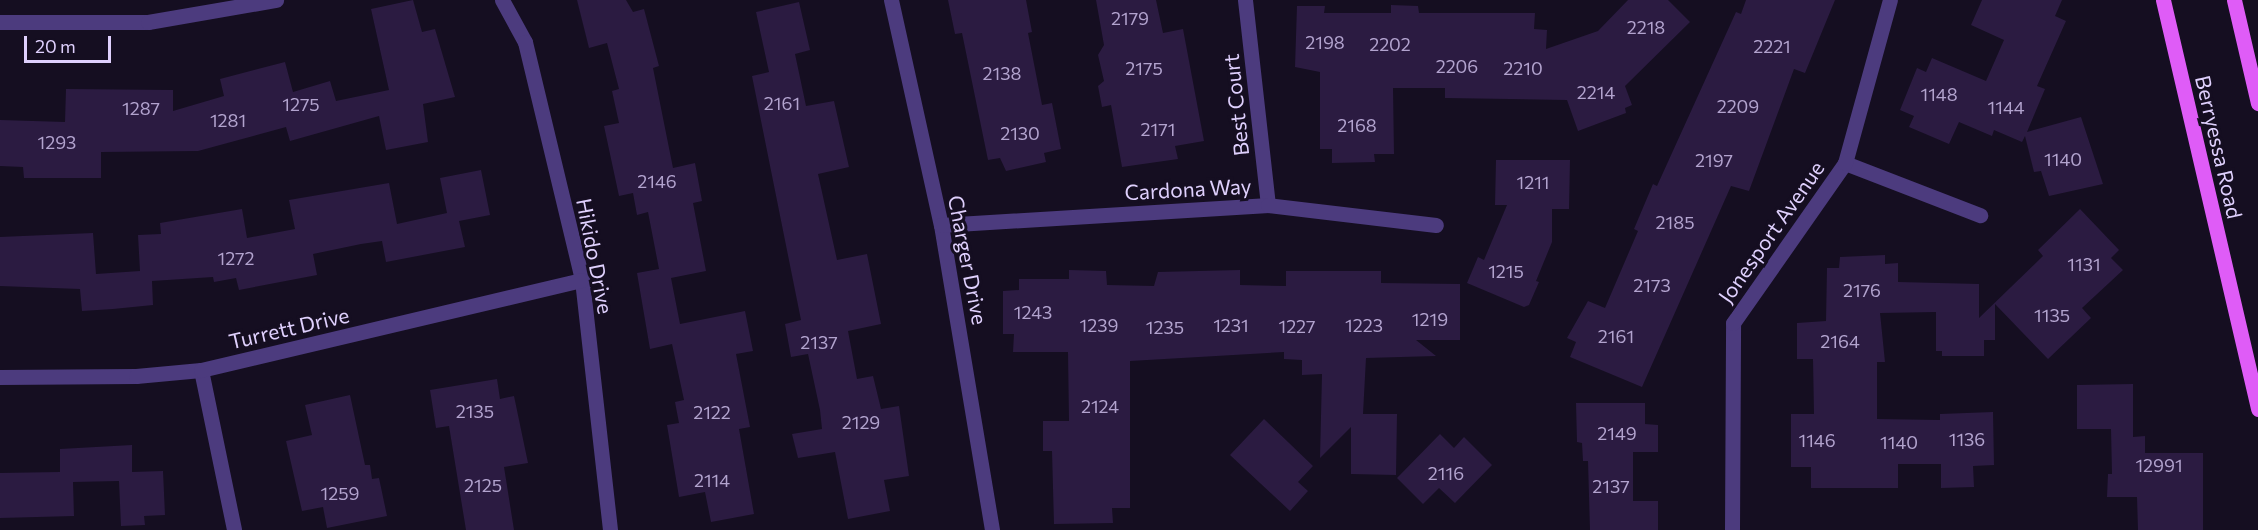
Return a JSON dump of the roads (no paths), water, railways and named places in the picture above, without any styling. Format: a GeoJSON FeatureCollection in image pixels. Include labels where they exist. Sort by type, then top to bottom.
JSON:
{"type":"FeatureCollection","features":[{"type":"Feature","properties":{"kind":"main road","name":"Berryessa Road"},"geometry":{"type":"LineString","coordinates":[[2163,0],[2258,409]]}},
{"type":"Feature","properties":{"kind":"main road"},"geometry":{"type":"LineString","coordinates":[[2234,0],[2258,103]]}},
{"type":"Feature","properties":{"kind":"street"},"geometry":{"type":"LineString","coordinates":[[0,22],[148,22],[276,0]]}},
{"type":"Feature","properties":{"kind":"street","name":"Hikido Drive"},"geometry":{"type":"LineString","coordinates":[[502,0],[525,42],[582,280],[610,530]]}},
{"type":"Feature","properties":{"kind":"street","name":"Charger Drive"},"geometry":{"type":"LineString","coordinates":[[891,0],[941,225],[992,530]]}},
{"type":"Feature","properties":{"kind":"street","name":"Best Court"},"geometry":{"type":"LineString","coordinates":[[1245,0],[1268,205]]}},
{"type":"Feature","properties":{"kind":"street","name":"Jonesport Avenue"},"geometry":{"type":"LineString","coordinates":[[1732,530],[1733,323],[1845,163],[1890,0]]}},
{"type":"Feature","properties":{"kind":"street"},"geometry":{"type":"LineString","coordinates":[[1845,163],[1980,215]]}},
{"type":"Feature","properties":{"kind":"street","name":"Cardona Way"},"geometry":{"type":"LineString","coordinates":[[941,225],[1268,205],[1436,225]]}},
{"type":"Feature","properties":{"kind":"street","name":"Turrett Drive"},"geometry":{"type":"LineString","coordinates":[[0,378],[136,376],[201,370],[582,280]]}},
{"type":"Feature","properties":{"kind":"street"},"geometry":{"type":"LineString","coordinates":[[201,370],[234,530]]}}]}
